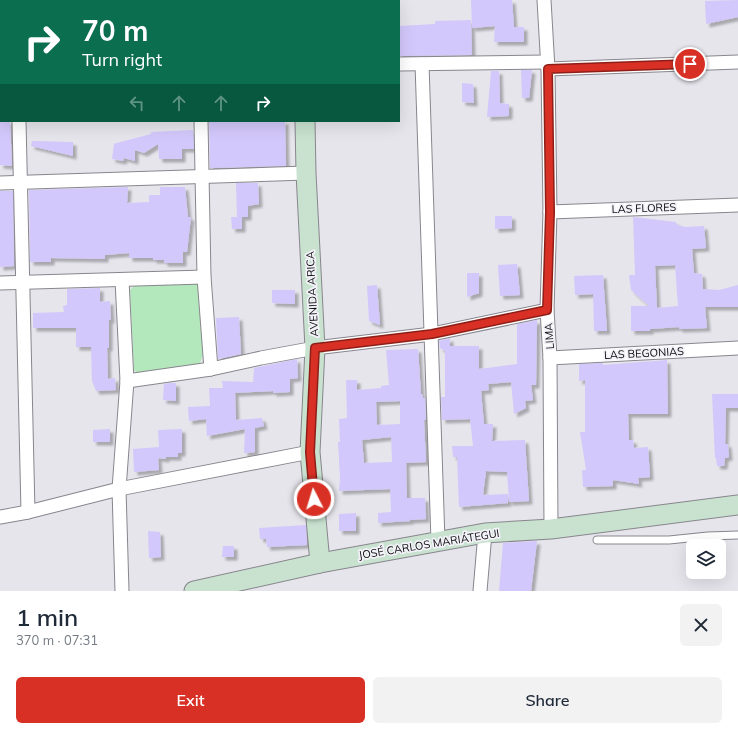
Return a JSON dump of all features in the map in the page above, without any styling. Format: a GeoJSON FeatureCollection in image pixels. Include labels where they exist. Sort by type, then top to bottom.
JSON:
{"type":"FeatureCollection","features":[{"type":"Feature","properties":{"kind":"main road","name":"AVENIDA ARICA"},"geometry":{"type":"LineString","coordinates":[[305,122],[306,173],[315,348],[310,452],[320,563]]}},
{"type":"Feature","properties":{"kind":"main road","name":"JOSÉ CARLOS MARIÁTEGUI"},"geometry":{"type":"LineString","coordinates":[[194,591],[320,563],[486,533],[551,529],[738,505]]}},
{"type":"Feature","properties":{"kind":"street","name":"LIMA"},"geometry":{"type":"LineString","coordinates":[[544,0],[550,212],[547,310],[550,358],[551,529]]}},
{"type":"Feature","properties":{"kind":"street"},"geometry":{"type":"LineString","coordinates":[[400,64],[547,66],[738,62]]}},
{"type":"Feature","properties":{"kind":"street"},"geometry":{"type":"LineString","coordinates":[[422,64],[438,541]]}},
{"type":"Feature","properties":{"kind":"street"},"geometry":{"type":"LineString","coordinates":[[19,122],[28,512]]}},
{"type":"Feature","properties":{"kind":"street"},"geometry":{"type":"LineString","coordinates":[[201,122],[204,277],[211,369]]}},
{"type":"Feature","properties":{"kind":"street"},"geometry":{"type":"LineString","coordinates":[[0,183],[306,173]]}},
{"type":"Feature","properties":{"kind":"street","name":"LAS FLORES"},"geometry":{"type":"LineString","coordinates":[[550,212],[738,205]]}},
{"type":"Feature","properties":{"kind":"street"},"geometry":{"type":"LineString","coordinates":[[0,283],[204,277]]}},
{"type":"Feature","properties":{"kind":"street"},"geometry":{"type":"LineString","coordinates":[[122,280],[127,380],[120,489],[122,591]]}},
{"type":"Feature","properties":{"kind":"street"},"geometry":{"type":"LineString","coordinates":[[127,380],[211,369],[315,348],[432,334],[547,310]]}},
{"type":"Feature","properties":{"kind":"street","name":"LAS BEGONIAS"},"geometry":{"type":"LineString","coordinates":[[550,358],[738,348]]}},
{"type":"Feature","properties":{"kind":"street"},"geometry":{"type":"LineString","coordinates":[[0,517],[28,512],[120,489],[310,452]]}},
{"type":"Feature","properties":{"kind":"street"},"geometry":{"type":"LineString","coordinates":[[480,591],[486,533]]}},
{"type":"Feature","properties":{"kind":"lane"},"geometry":{"type":"LineString","coordinates":[[597,540],[669,540],[738,535]]}},
{"type":"Feature","properties":{"kind":"green space"},"geometry":{"type":"Polygon","coordinates":[[[196,283],[199,286],[203,356],[199,365],[138,374],[134,370],[130,290],[134,286],[196,283]]]}},
{"type":"Feature","properties":{"kind":"building"},"geometry":{"type":"Polygon","coordinates":[[[471,0],[512,0],[514,27],[524,27],[524,42],[494,42],[495,26],[472,28],[471,0]]]}},
{"type":"Feature","properties":{"kind":"building"},"geometry":{"type":"Polygon","coordinates":[[[738,0],[738,17],[706,24],[705,1],[738,0]]]}},
{"type":"Feature","properties":{"kind":"building"},"geometry":{"type":"Polygon","coordinates":[[[471,20],[472,55],[400,56],[400,26],[435,24],[435,21],[471,20]]]}},
{"type":"Feature","properties":{"kind":"building"},"geometry":{"type":"Polygon","coordinates":[[[521,70],[532,70],[529,98],[522,98],[521,70]]]}},
{"type":"Feature","properties":{"kind":"building"},"geometry":{"type":"Polygon","coordinates":[[[491,71],[499,71],[500,103],[509,104],[509,116],[487,117],[491,71]]]}},
{"type":"Feature","properties":{"kind":"building"},"geometry":{"type":"Polygon","coordinates":[[[462,83],[473,84],[474,103],[462,102],[462,83]]]}},
{"type":"Feature","properties":{"kind":"building"},"geometry":{"type":"Polygon","coordinates":[[[0,122],[10,122],[12,166],[0,165],[0,122]]]}},
{"type":"Feature","properties":{"kind":"building"},"geometry":{"type":"Polygon","coordinates":[[[209,122],[285,122],[286,166],[210,168],[209,122]]]}},
{"type":"Feature","properties":{"kind":"building"},"geometry":{"type":"Polygon","coordinates":[[[193,130],[194,149],[182,149],[182,159],[159,159],[158,144],[144,153],[135,150],[135,161],[124,158],[123,161],[112,159],[113,144],[151,134],[151,132],[193,130]]]}},
{"type":"Feature","properties":{"kind":"building"},"geometry":{"type":"Polygon","coordinates":[[[32,141],[73,142],[73,156],[31,146],[32,141]]]}},
{"type":"Feature","properties":{"kind":"building"},"geometry":{"type":"Polygon","coordinates":[[[236,183],[258,183],[259,204],[248,206],[248,217],[242,217],[242,229],[232,229],[231,217],[237,217],[236,183]]]}},
{"type":"Feature","properties":{"kind":"building"},"geometry":{"type":"Polygon","coordinates":[[[128,187],[127,203],[149,202],[149,195],[160,195],[160,187],[185,187],[188,217],[191,217],[187,252],[183,252],[183,263],[164,263],[164,260],[153,260],[153,258],[129,258],[129,253],[105,255],[105,259],[51,258],[51,262],[30,262],[29,190],[128,187]]]}},
{"type":"Feature","properties":{"kind":"building"},"geometry":{"type":"Polygon","coordinates":[[[0,191],[13,191],[14,266],[0,267],[0,191]]]}},
{"type":"Feature","properties":{"kind":"building"},"geometry":{"type":"Polygon","coordinates":[[[495,216],[512,216],[512,228],[495,229],[495,216]]]}},
{"type":"Feature","properties":{"kind":"building"},"geometry":{"type":"Polygon","coordinates":[[[633,217],[676,222],[677,225],[686,227],[704,226],[706,248],[692,249],[694,273],[702,274],[703,289],[719,290],[738,285],[738,307],[705,307],[707,328],[679,329],[679,327],[650,329],[650,331],[631,331],[631,306],[649,306],[631,290],[629,275],[635,275],[633,217]],[[675,265],[655,266],[657,308],[678,306],[675,265]]]}},
{"type":"Feature","properties":{"kind":"building"},"geometry":{"type":"Polygon","coordinates":[[[517,264],[520,295],[500,296],[498,265],[517,264]]]}},
{"type":"Feature","properties":{"kind":"building"},"geometry":{"type":"Polygon","coordinates":[[[467,273],[479,273],[479,293],[467,297],[467,273]]]}},
{"type":"Feature","properties":{"kind":"building"},"geometry":{"type":"Polygon","coordinates":[[[603,275],[607,331],[594,331],[593,294],[575,295],[574,276],[603,275]]]}},
{"type":"Feature","properties":{"kind":"building"},"geometry":{"type":"Polygon","coordinates":[[[377,285],[380,325],[369,321],[367,286],[377,285]]]}},
{"type":"Feature","properties":{"kind":"building"},"geometry":{"type":"Polygon","coordinates":[[[100,288],[100,302],[110,301],[111,320],[109,320],[109,348],[107,348],[108,379],[115,378],[116,390],[96,391],[92,381],[91,347],[76,347],[76,328],[33,328],[33,313],[64,312],[63,306],[67,305],[67,289],[100,288]]]}},
{"type":"Feature","properties":{"kind":"building"},"geometry":{"type":"Polygon","coordinates":[[[272,290],[295,290],[295,304],[272,303],[272,290]]]}},
{"type":"Feature","properties":{"kind":"building"},"geometry":{"type":"Polygon","coordinates":[[[239,317],[241,354],[218,359],[216,318],[239,317]]]}},
{"type":"Feature","properties":{"kind":"building"},"geometry":{"type":"Polygon","coordinates":[[[537,320],[536,385],[531,385],[533,400],[525,401],[526,408],[514,414],[511,382],[488,384],[489,390],[481,391],[484,424],[493,424],[492,441],[525,440],[529,501],[509,502],[507,472],[486,471],[483,495],[508,494],[508,503],[459,507],[457,457],[453,457],[452,446],[473,446],[470,419],[442,420],[441,397],[445,397],[445,351],[440,348],[439,341],[450,338],[450,346],[479,346],[479,369],[517,364],[517,324],[537,320]]]}},
{"type":"Feature","properties":{"kind":"building"},"geometry":{"type":"Polygon","coordinates":[[[418,349],[421,394],[423,398],[425,398],[426,420],[424,420],[426,462],[406,463],[407,498],[425,498],[426,519],[378,523],[378,513],[391,512],[390,489],[339,491],[339,419],[347,418],[346,380],[357,380],[357,390],[381,388],[381,386],[389,385],[386,350],[418,349]],[[400,401],[376,402],[377,425],[400,424],[400,401]],[[391,437],[362,440],[364,463],[392,462],[391,437]]]}},
{"type":"Feature","properties":{"kind":"building"},"geometry":{"type":"Polygon","coordinates":[[[297,359],[298,378],[290,379],[290,392],[273,393],[273,391],[235,393],[236,420],[262,418],[264,426],[255,428],[255,452],[244,453],[245,429],[207,436],[206,419],[189,421],[188,407],[210,406],[209,388],[223,388],[222,381],[253,382],[254,368],[297,359]]]}},
{"type":"Feature","properties":{"kind":"building"},"geometry":{"type":"Polygon","coordinates":[[[667,360],[668,414],[628,414],[629,440],[633,440],[634,448],[648,447],[650,477],[638,478],[639,484],[613,480],[613,486],[583,487],[582,470],[586,470],[580,432],[585,432],[585,380],[579,381],[579,364],[603,363],[603,365],[667,360]]]}},
{"type":"Feature","properties":{"kind":"building"},"geometry":{"type":"Polygon","coordinates":[[[176,383],[176,401],[163,400],[164,384],[176,383]]]}},
{"type":"Feature","properties":{"kind":"building"},"geometry":{"type":"Polygon","coordinates":[[[712,394],[738,394],[738,408],[726,408],[725,444],[728,444],[729,457],[725,458],[724,466],[717,466],[715,458],[712,394]]]}},
{"type":"Feature","properties":{"kind":"building"},"geometry":{"type":"Polygon","coordinates":[[[110,429],[110,442],[93,442],[93,430],[110,429]]]}},
{"type":"Feature","properties":{"kind":"building"},"geometry":{"type":"Polygon","coordinates":[[[182,429],[182,453],[178,453],[178,457],[166,457],[166,459],[158,458],[159,470],[134,472],[133,449],[159,447],[158,430],[182,429]]]}},
{"type":"Feature","properties":{"kind":"building"},"geometry":{"type":"Polygon","coordinates":[[[356,513],[356,531],[339,531],[339,514],[356,513]]]}},
{"type":"Feature","properties":{"kind":"building"},"geometry":{"type":"Polygon","coordinates":[[[306,525],[307,545],[267,547],[266,539],[260,539],[259,528],[306,525]]]}},
{"type":"Feature","properties":{"kind":"building"},"geometry":{"type":"Polygon","coordinates":[[[148,531],[160,532],[161,557],[149,558],[148,531]]]}},
{"type":"Feature","properties":{"kind":"building"},"geometry":{"type":"Polygon","coordinates":[[[537,541],[531,591],[499,591],[503,543],[537,541]]]}},
{"type":"Feature","properties":{"kind":"building"},"geometry":{"type":"Polygon","coordinates":[[[223,546],[234,546],[234,557],[222,557],[223,546]]]}},
{"type":"Feature","properties":{"kind":"route"},"geometry":{"type":"LineString","coordinates":[[314,499],[310,452],[315,348],[432,334],[547,310],[550,212],[548,69],[690,64]]}}]}
